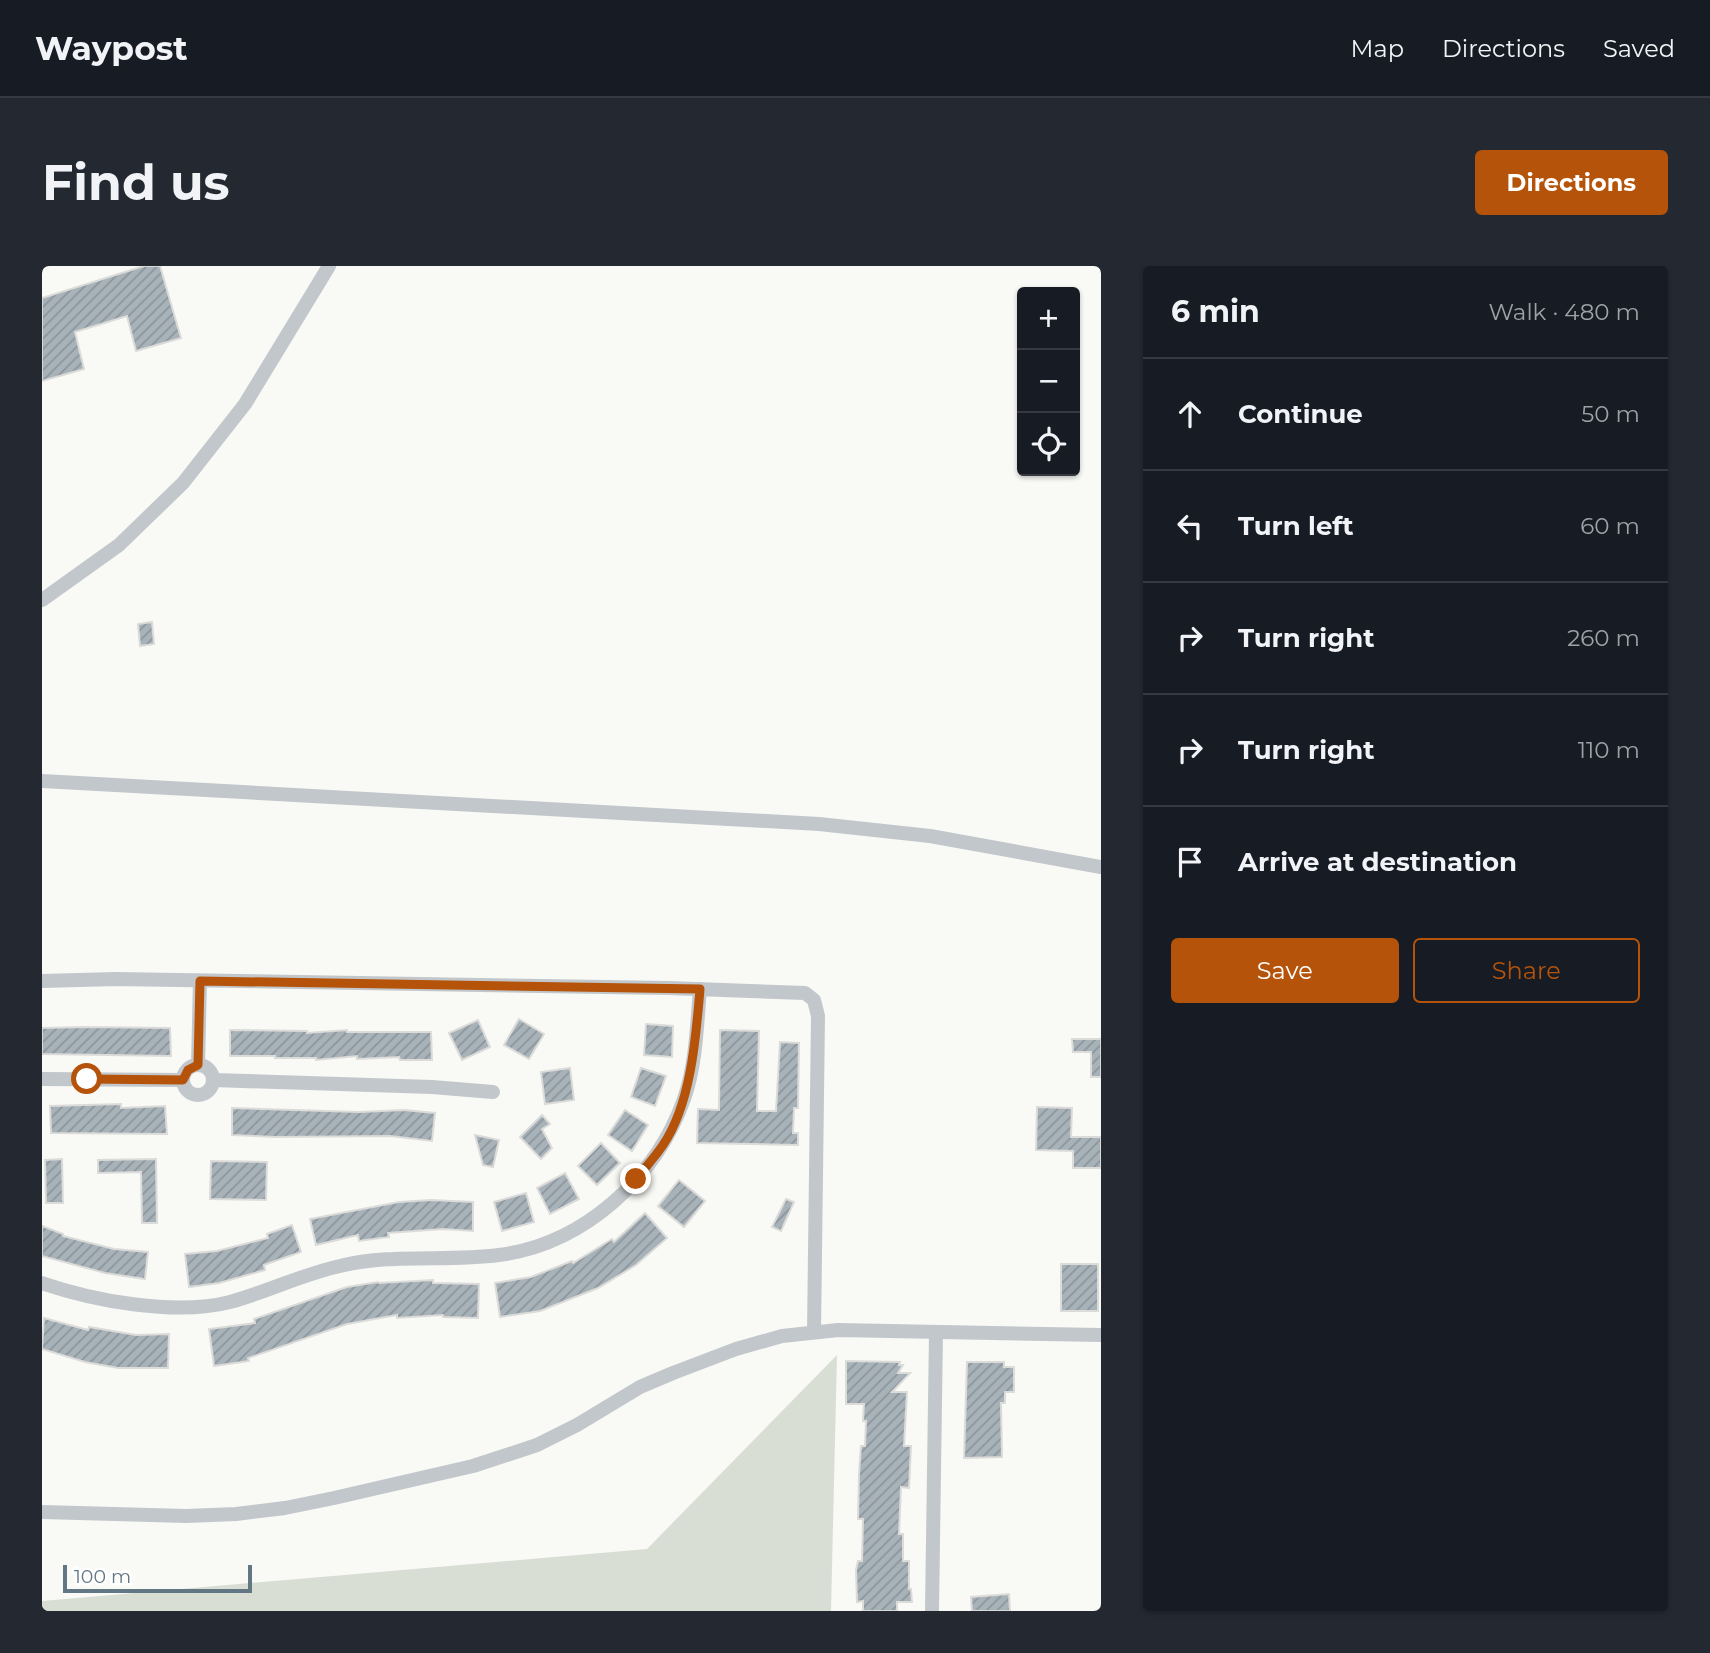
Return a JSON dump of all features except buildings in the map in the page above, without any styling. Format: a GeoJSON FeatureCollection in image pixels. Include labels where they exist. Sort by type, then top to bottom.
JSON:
{"type":"FeatureCollection","features":[{"type":"Feature","properties":{"kind":"street"},"geometry":{"type":"LineString","coordinates":[[42,600],[119,545],[183,483],[245,404],[329,266]]}},
{"type":"Feature","properties":{"kind":"street"},"geometry":{"type":"LineString","coordinates":[[42,781],[818,824],[930,836],[1101,867]]}},
{"type":"Feature","properties":{"kind":"street"},"geometry":{"type":"LineString","coordinates":[[42,981],[116,979],[800,991],[810,996],[816,1004],[818,1072],[814,1332]]}},
{"type":"Feature","properties":{"kind":"street"},"geometry":{"type":"LineString","coordinates":[[198,1065],[200,981]]}},
{"type":"Feature","properties":{"kind":"street"},"geometry":{"type":"LineString","coordinates":[[42,1283],[101,1299],[201,1308],[230,1302],[342,1265],[381,1259],[499,1255],[524,1251],[552,1239],[611,1206],[665,1143],[685,1097],[694,1053],[700,989]]}},
{"type":"Feature","properties":{"kind":"street"},"geometry":{"type":"LineString","coordinates":[[183,1080],[188,1070],[198,1065]]}},
{"type":"Feature","properties":{"kind":"street"},"geometry":{"type":"LineString","coordinates":[[183,1080],[188,1091],[198,1095],[208,1091],[213,1080],[209,1070],[198,1065]]}},
{"type":"Feature","properties":{"kind":"street"},"geometry":{"type":"LineString","coordinates":[[42,1079],[183,1080]]}},
{"type":"Feature","properties":{"kind":"street"},"geometry":{"type":"LineString","coordinates":[[213,1080],[432,1087],[493,1092]]}},
{"type":"Feature","properties":{"kind":"street"},"geometry":{"type":"LineString","coordinates":[[42,1512],[186,1516],[236,1514],[285,1508],[448,1472],[506,1457],[537,1445],[577,1425],[639,1387],[694,1364],[760,1342],[814,1332],[1101,1335]]}},
{"type":"Feature","properties":{"kind":"street"},"geometry":{"type":"LineString","coordinates":[[932,1611],[936,1332]]}},
{"type":"Feature","properties":{"kind":"shaded area"},"geometry":{"type":"Polygon","coordinates":[[[837,1355],[831,1611],[42,1611],[42,1601],[647,1549],[837,1355]]]}},
{"type":"Feature","properties":{"kind":"route"},"geometry":{"type":"LineString","coordinates":[[87,1079],[183,1080],[184,1074],[192,1066],[198,1065],[200,981],[700,989],[694,1053],[685,1097],[665,1143],[636,1179]]}}]}
